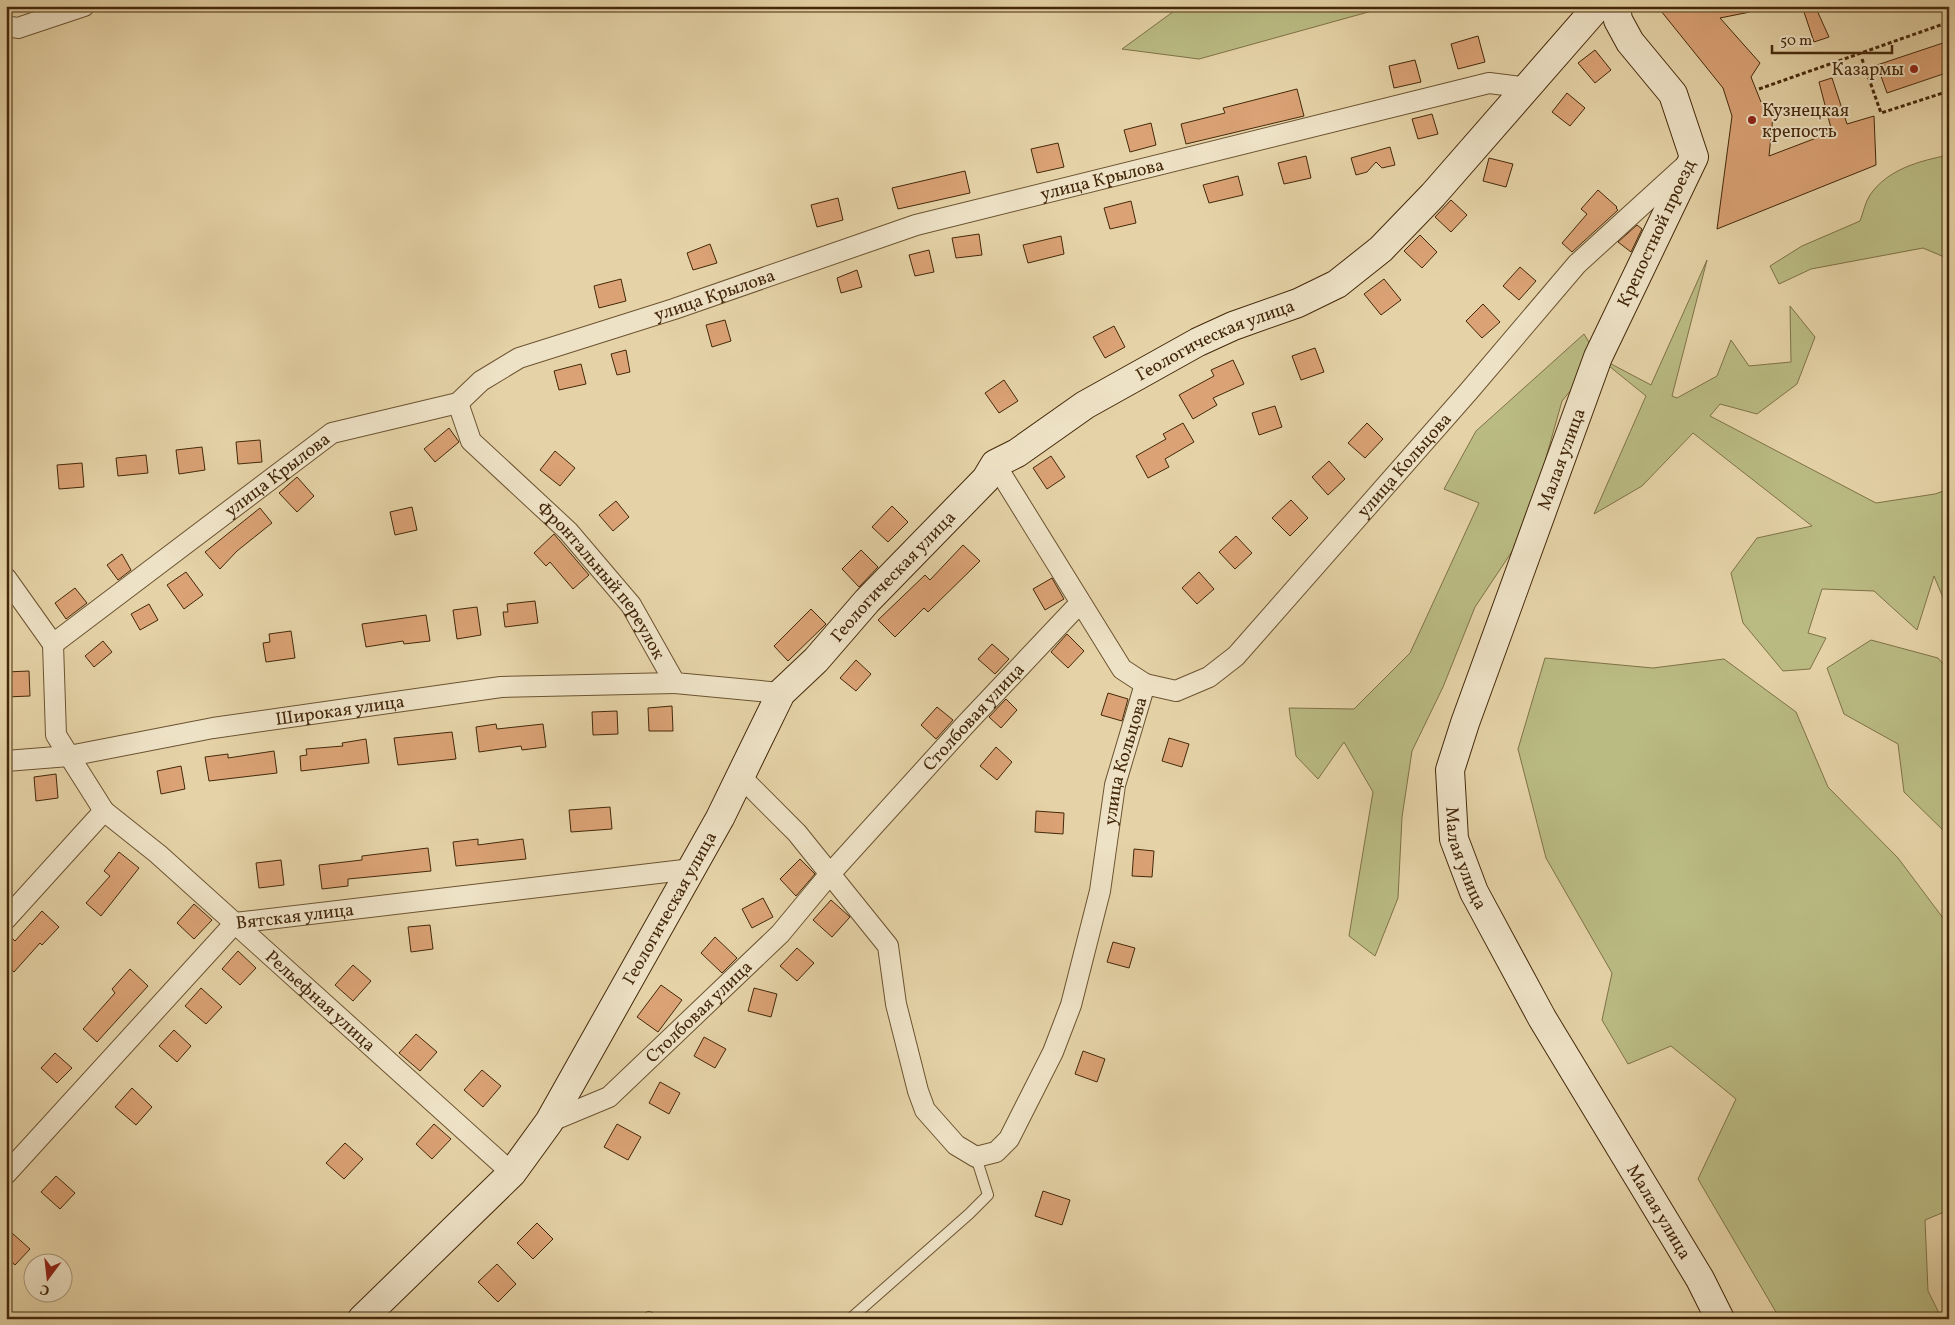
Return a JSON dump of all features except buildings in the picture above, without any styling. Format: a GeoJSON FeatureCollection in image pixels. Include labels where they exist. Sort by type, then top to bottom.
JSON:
{"type":"FeatureCollection","features":[{"type":"Feature","properties":{"kind":"street"},"geometry":{"type":"LineString","coordinates":[[6,26],[18,28],[84,6]]}},
{"type":"Feature","properties":{"kind":"street","name":"Геологическая улица"},"geometry":{"type":"LineString","coordinates":[[362,1319],[512,1173],[549,1122],[692,869],[741,777],[781,693],[816,660],[868,601],[961,505],[986,478],[995,464],[1017,453],[1085,405],[1198,342],[1233,326],[1298,304],[1337,284],[1388,242],[1434,195],[1529,88],[1598,6]]}},
{"type":"Feature","properties":{"kind":"street","name":"Крепостной проезд"},"geometry":{"type":"LineString","coordinates":[[1598,357],[1694,157],[1673,94],[1630,42],[1618,20],[1616,6]]}},
{"type":"Feature","properties":{"kind":"street","name":"улица Крылова"},"geometry":{"type":"LineString","coordinates":[[53,644],[332,433],[458,403],[481,381],[519,358],[674,309],[916,224],[1489,83],[1529,88]]}},
{"type":"Feature","properties":{"kind":"street","name":"улица Кольцова"},"geometry":{"type":"LineString","coordinates":[[976,1157],[996,1152],[1009,1139],[1053,1052],[1071,1005],[1100,891],[1115,785],[1145,684],[1176,690],[1210,677],[1236,656],[1469,391],[1577,264],[1694,157]]}},
{"type":"Feature","properties":{"kind":"street","name":"Малая улица"},"geometry":{"type":"LineString","coordinates":[[1598,357],[1450,770],[1454,839],[1474,892],[1542,1018],[1700,1279],[1720,1319]]}},
{"type":"Feature","properties":{"kind":"street","name":"Фронтальный переулок"},"geometry":{"type":"LineString","coordinates":[[458,403],[471,441],[568,531],[631,605],[675,683]]}},
{"type":"Feature","properties":{"kind":"street"},"geometry":{"type":"LineString","coordinates":[[995,464],[1122,669],[1145,684]]}},
{"type":"Feature","properties":{"kind":"street"},"geometry":{"type":"LineString","coordinates":[[6,578],[53,644]]}},
{"type":"Feature","properties":{"kind":"street","name":"Столбовая улица"},"geometry":{"type":"LineString","coordinates":[[549,1122],[609,1097],[780,934],[829,875],[965,725],[1080,604]]}},
{"type":"Feature","properties":{"kind":"street","name":"Рельефная улица"},"geometry":{"type":"LineString","coordinates":[[53,644],[56,735],[104,810],[158,854],[512,1173]]}},
{"type":"Feature","properties":{"kind":"street"},"geometry":{"type":"LineString","coordinates":[[675,683],[781,693]]}},
{"type":"Feature","properties":{"kind":"street","name":"Широкая улица"},"geometry":{"type":"LineString","coordinates":[[6,761],[69,756],[213,728],[501,687],[675,683]]}},
{"type":"Feature","properties":{"kind":"street"},"geometry":{"type":"LineString","coordinates":[[741,777],[797,833],[829,875],[876,928],[888,946],[896,1004],[918,1092],[925,1110],[956,1145],[976,1157]]}},
{"type":"Feature","properties":{"kind":"street"},"geometry":{"type":"LineString","coordinates":[[6,919],[104,810]]}},
{"type":"Feature","properties":{"kind":"street","name":"Вятская улица"},"geometry":{"type":"LineString","coordinates":[[6,1174],[235,923],[692,869]]}},
{"type":"Feature","properties":{"kind":"lane"},"geometry":{"type":"LineString","coordinates":[[850,1319],[988,1196],[976,1157]]}},
{"type":"Feature","properties":{"kind":"path"},"geometry":{"type":"LineString","coordinates":[[1758,89],[1949,22]]}},
{"type":"Feature","properties":{"kind":"path"},"geometry":{"type":"LineString","coordinates":[[1862,59],[1881,113],[1949,91]]}},
{"type":"Feature","properties":{"kind":"green space"},"geometry":{"type":"Polygon","coordinates":[[[1181,6],[1390,6],[1199,59],[1122,49],[1181,6]]]}},
{"type":"Feature","properties":{"kind":"green space"},"geometry":{"type":"Polygon","coordinates":[[[1949,155],[1949,259],[1923,248],[1811,269],[1779,284],[1770,266],[1802,246],[1860,221],[1870,195],[1877,186],[1895,172],[1916,163],[1949,155]]]}},
{"type":"Feature","properties":{"kind":"green space"},"geometry":{"type":"Polygon","coordinates":[[[1707,260],[1672,396],[1677,398],[1717,376],[1731,340],[1749,366],[1791,362],[1790,306],[1815,337],[1797,384],[1757,414],[1720,404],[1710,416],[1876,503],[1935,494],[1949,489],[1949,612],[1934,576],[1917,630],[1874,591],[1822,589],[1808,633],[1826,638],[1810,669],[1783,671],[1743,623],[1731,573],[1757,538],[1812,526],[1693,433],[1642,486],[1594,514],[1646,396],[1598,357],[1651,385],[1707,260]]]}},
{"type":"Feature","properties":{"kind":"green space"},"geometry":{"type":"Polygon","coordinates":[[[1584,334],[1598,357],[1562,401],[1525,532],[1475,607],[1443,687],[1412,751],[1402,817],[1398,898],[1375,956],[1349,936],[1373,792],[1344,742],[1318,779],[1296,756],[1289,708],[1354,709],[1410,653],[1479,503],[1444,489],[1476,431],[1584,334]]]}},
{"type":"Feature","properties":{"kind":"green space"},"geometry":{"type":"Polygon","coordinates":[[[1871,640],[1938,658],[1949,671],[1949,836],[1904,792],[1898,744],[1844,714],[1827,668],[1871,640]]]}},
{"type":"Feature","properties":{"kind":"green space"},"geometry":{"type":"Polygon","coordinates":[[[1545,658],[1653,668],[1724,659],[1796,712],[1828,787],[1898,858],[1949,926],[1949,1210],[1925,1220],[1928,1291],[1942,1319],[1780,1319],[1698,1179],[1736,1099],[1671,1046],[1628,1064],[1602,1020],[1612,973],[1546,858],[1518,749],[1545,658]]]}},
{"type":"Feature","properties":{"kind":"place","name":"Казармы"},"geometry":{"type":"Point","coordinates":[1914,69]}},
{"type":"Feature","properties":{"kind":"place","name":"Кузнецкая крепость"},"geometry":{"type":"Point","coordinates":[1752,120]}}]}
